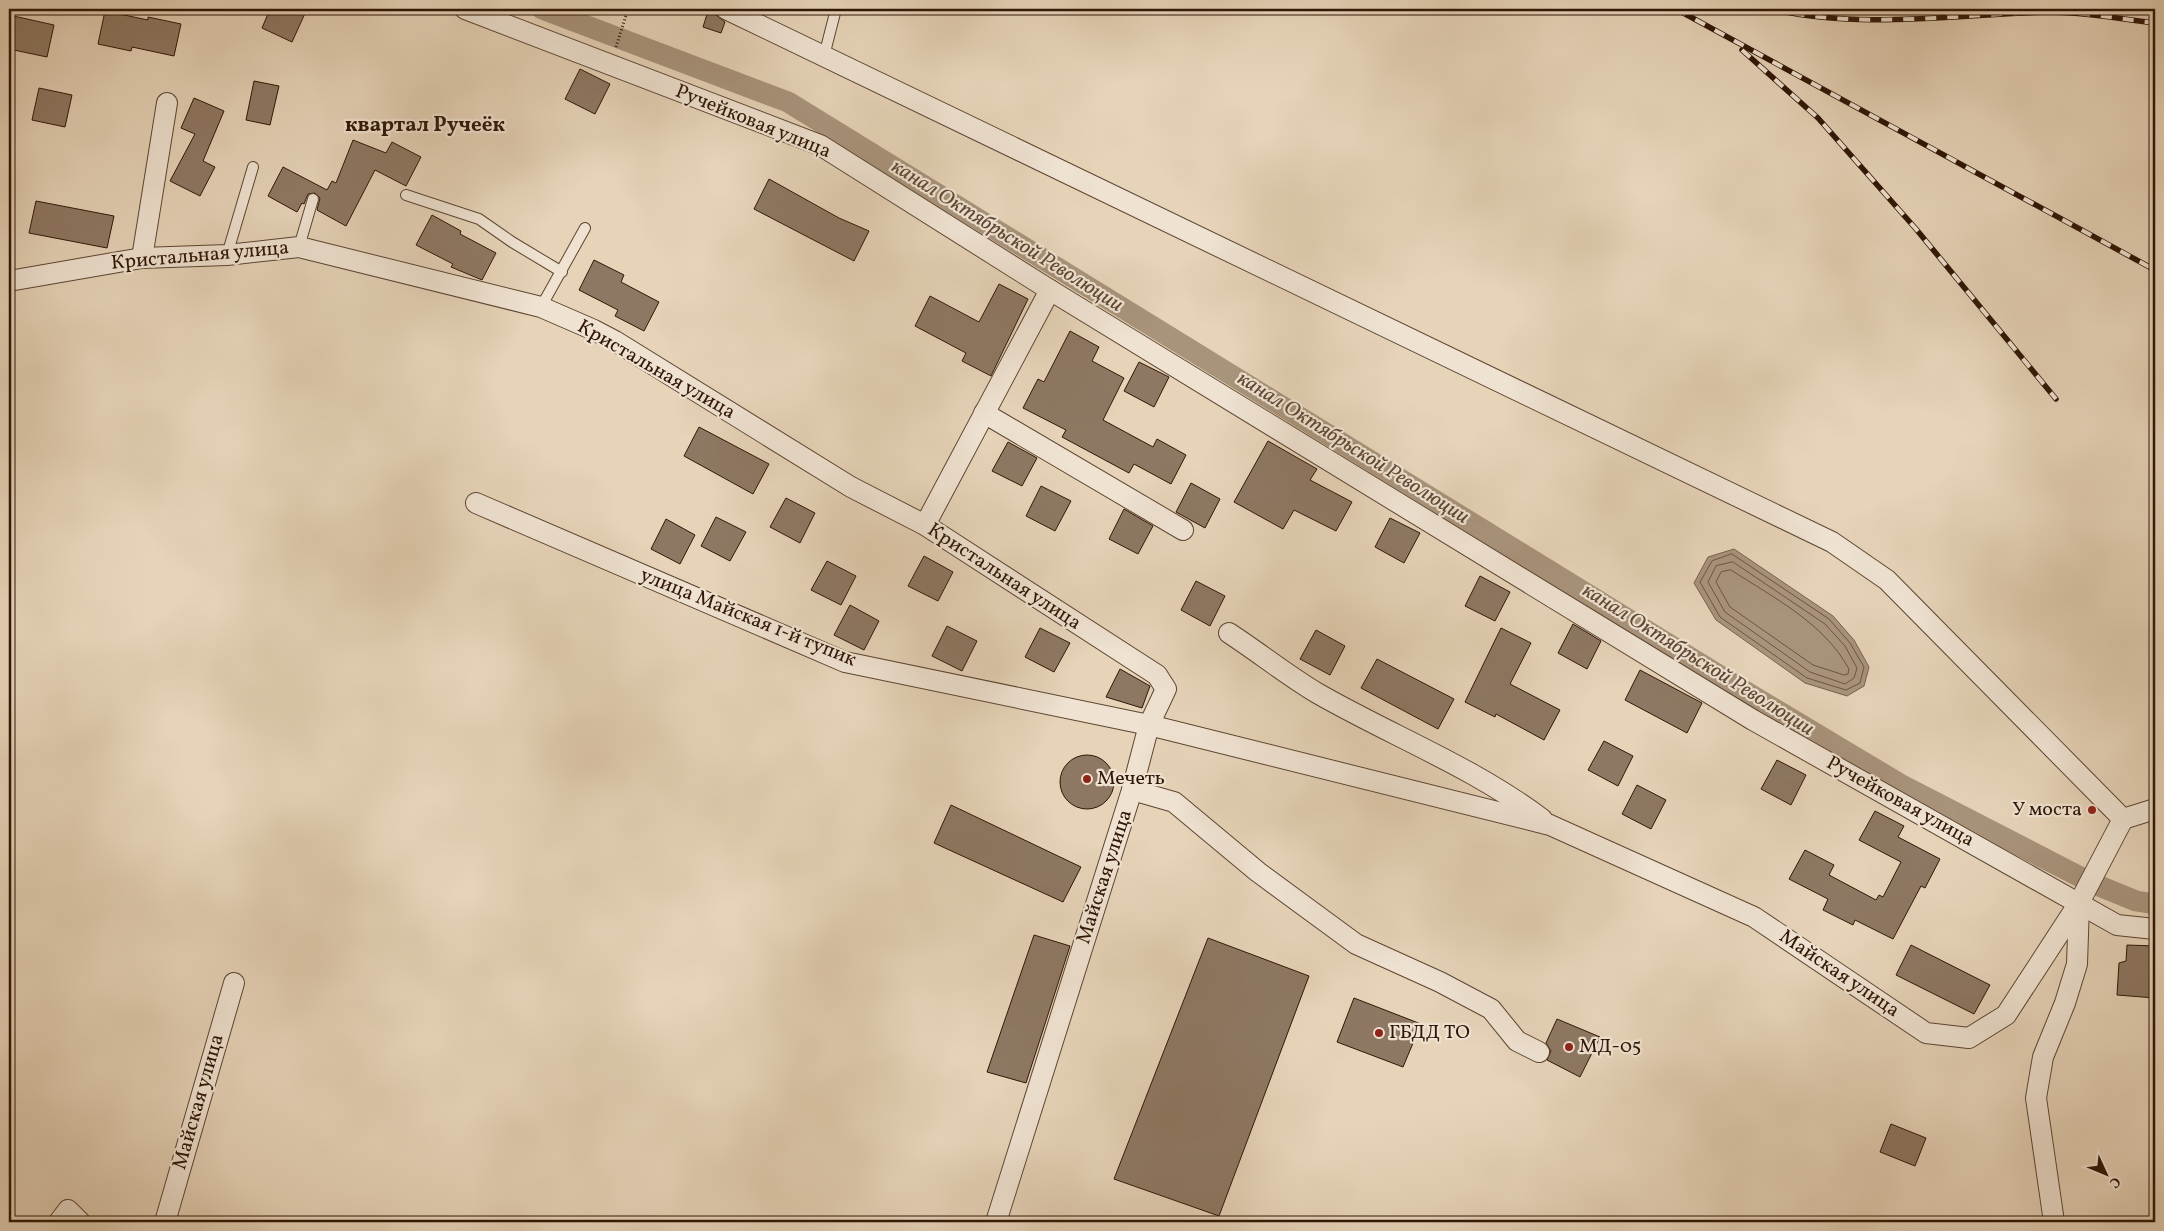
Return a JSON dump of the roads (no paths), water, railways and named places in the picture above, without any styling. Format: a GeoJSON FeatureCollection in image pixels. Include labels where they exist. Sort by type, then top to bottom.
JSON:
{"type":"FeatureCollection","features":[{"type":"Feature","properties":{"kind":"street","name":"Ручейковая улица"},"geometry":{"type":"LineString","coordinates":[[464,9],[820,145],[1050,290],[1753,720],[2117,925],[2155,929]]}},
{"type":"Feature","properties":{"kind":"street"},"geometry":{"type":"LineString","coordinates":[[726,9],[1832,542],[1887,580],[2123,819],[2155,808]]}},
{"type":"Feature","properties":{"kind":"street"},"geometry":{"type":"LineString","coordinates":[[142,258],[167,102]]}},
{"type":"Feature","properties":{"kind":"street","name":"Кристальная улица"},"geometry":{"type":"LineString","coordinates":[[10,278],[142,258],[228,255],[299,247],[541,307],[615,341],[851,487],[925,526],[1157,675],[1166,689],[1149,725]]}},
{"type":"Feature","properties":{"kind":"street"},"geometry":{"type":"LineString","coordinates":[[925,526],[1050,290]]}},
{"type":"Feature","properties":{"kind":"street"},"geometry":{"type":"LineString","coordinates":[[984,413],[1183,530]]}},
{"type":"Feature","properties":{"kind":"street","name":"улица Майская 1-й тупик"},"geometry":{"type":"LineString","coordinates":[[476,502],[846,662],[1149,725]]}},
{"type":"Feature","properties":{"kind":"street","name":"Майская улица"},"geometry":{"type":"LineString","coordinates":[[1229,633],[1316,692],[1506,793],[1550,825]]}},
{"type":"Feature","properties":{"kind":"street","name":"Майская улица"},"geometry":{"type":"LineString","coordinates":[[996,1222],[1132,790],[1149,725],[1550,825],[1754,917],[1926,1033],[1969,1038],[2006,1015],[2079,903],[2123,819]]}},
{"type":"Feature","properties":{"kind":"street"},"geometry":{"type":"LineString","coordinates":[[1132,790],[1174,802],[1258,872],[1356,944],[1440,982],[1491,1009],[1517,1041],[1539,1052]]}},
{"type":"Feature","properties":{"kind":"street"},"geometry":{"type":"LineString","coordinates":[[2054,1222],[2036,1098],[2042,1057],[2064,1003],[2077,964],[2079,903]]}},
{"type":"Feature","properties":{"kind":"street","name":"Майская улица"},"geometry":{"type":"LineString","coordinates":[[165,1222],[234,983]]}},
{"type":"Feature","properties":{"kind":"lane"},"geometry":{"type":"LineString","coordinates":[[824,56],[836,9]]}},
{"type":"Feature","properties":{"kind":"lane"},"geometry":{"type":"LineString","coordinates":[[228,255],[253,166]]}},
{"type":"Feature","properties":{"kind":"lane"},"geometry":{"type":"LineString","coordinates":[[406,196],[479,219],[562,272]]}},
{"type":"Feature","properties":{"kind":"lane"},"geometry":{"type":"LineString","coordinates":[[299,247],[313,200]]}},
{"type":"Feature","properties":{"kind":"lane"},"geometry":{"type":"LineString","coordinates":[[541,307],[585,228]]}},
{"type":"Feature","properties":{"kind":"water"},"geometry":{"type":"Polygon","coordinates":[[[1734,549],[1833,616],[1854,640],[1869,667],[1864,686],[1847,696],[1805,683],[1716,620],[1694,583],[1708,557],[1734,549]]]}},
{"type":"Feature","properties":{"kind":"waterway","name":"канал Октябрьской Революции"},"geometry":{"type":"LineString","coordinates":[[542,9],[788,102],[1743,690],[1900,784],[2092,883],[2136,901],[2155,904]]}},
{"type":"Feature","properties":{"kind":"railway"},"geometry":{"type":"LineString","coordinates":[[1676,9],[2155,270]]}},
{"type":"Feature","properties":{"kind":"railway"},"geometry":{"type":"LineString","coordinates":[[1772,9],[1840,19],[1875,20],[2062,12],[2155,23]]}},
{"type":"Feature","properties":{"kind":"railway"},"geometry":{"type":"LineString","coordinates":[[1742,50],[1818,118],[1916,229],[2056,399]]}},
{"type":"Feature","properties":{"kind":"place","name":"Мечеть"},"geometry":{"type":"Point","coordinates":[1087,779]}},
{"type":"Feature","properties":{"kind":"place","name":"У моста"},"geometry":{"type":"Point","coordinates":[2092,810]}},
{"type":"Feature","properties":{"kind":"place","name":"ГБДД ТО"},"geometry":{"type":"Point","coordinates":[1379,1033]}},
{"type":"Feature","properties":{"kind":"place","name":"МД-05"},"geometry":{"type":"Point","coordinates":[1569,1047]}},
{"type":"Feature","properties":{"kind":"district","name":"квартал Ручеёк"},"geometry":{"type":"Point","coordinates":[425,125]}}]}
